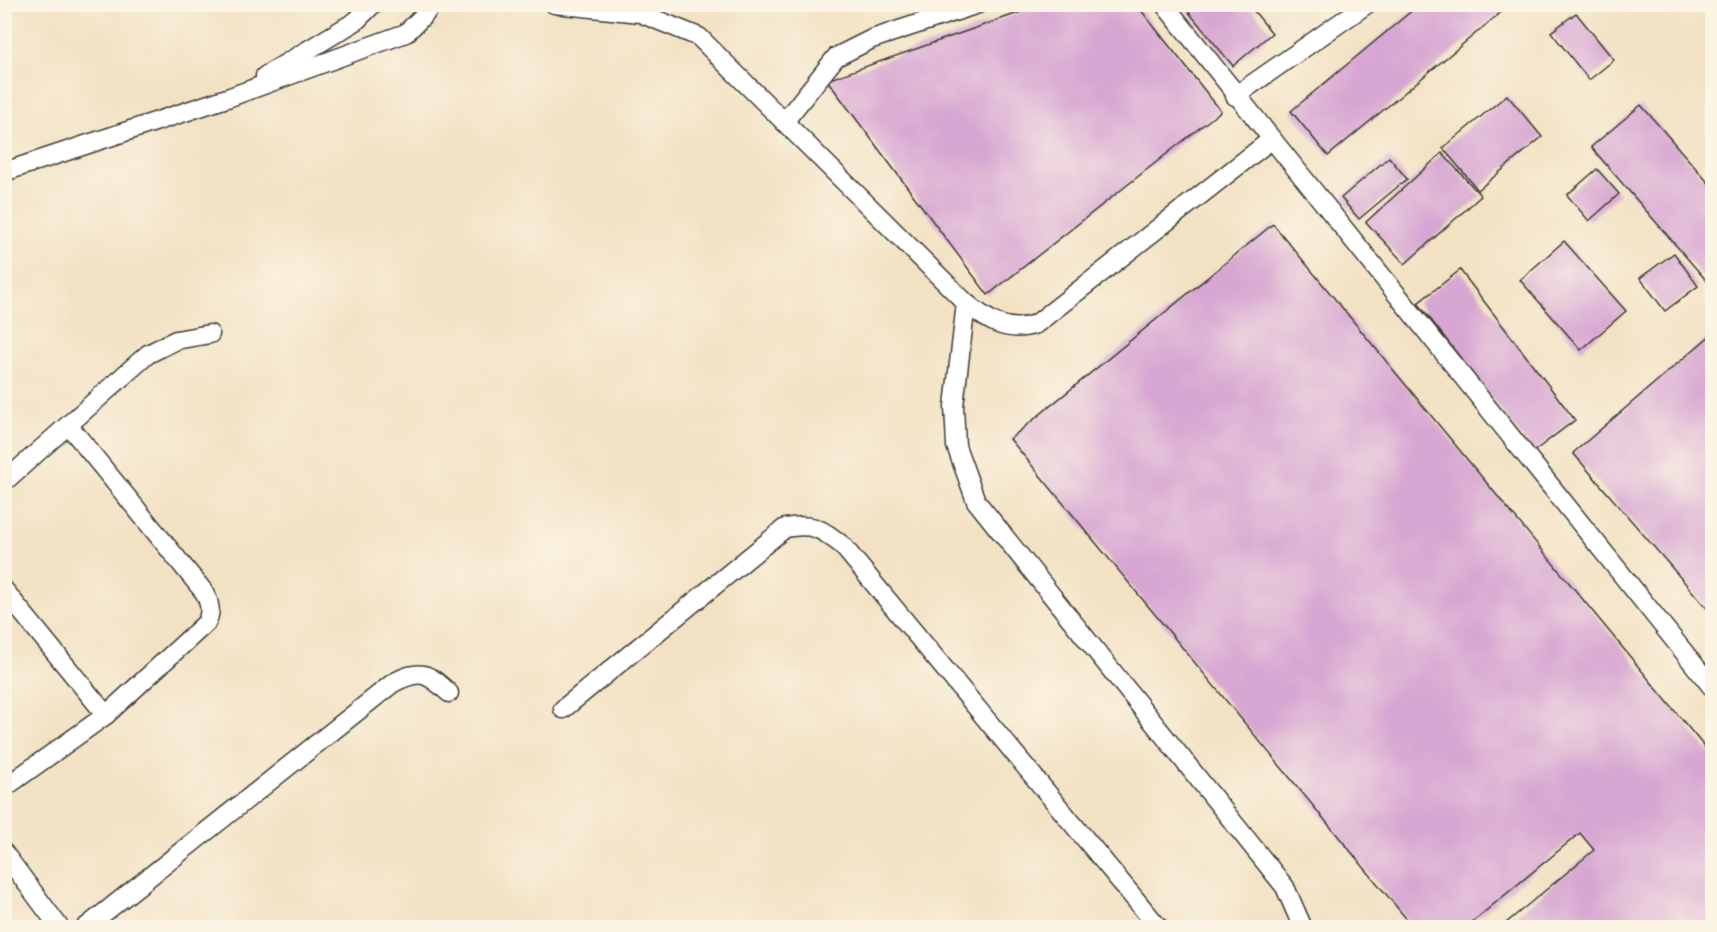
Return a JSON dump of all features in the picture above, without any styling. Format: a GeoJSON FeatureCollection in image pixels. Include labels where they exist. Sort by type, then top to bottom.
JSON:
{"type":"FeatureCollection","features":[{"type":"Feature","properties":{"kind":"lane"},"geometry":{"type":"LineString","coordinates":[[230,97],[356,21],[373,4]]}},
{"type":"Feature","properties":{"kind":"lane"},"geometry":{"type":"LineString","coordinates":[[4,172],[230,97],[406,33],[425,14],[430,4]]}},
{"type":"Feature","properties":{"kind":"lane"},"geometry":{"type":"LineString","coordinates":[[554,4],[640,13],[699,38],[966,303],[1000,326],[1022,329],[1036,324],[1272,139]]}},
{"type":"Feature","properties":{"kind":"lane"},"geometry":{"type":"LineString","coordinates":[[784,122],[836,57],[872,39],[978,4]]}},
{"type":"Feature","properties":{"kind":"lane"},"geometry":{"type":"LineString","coordinates":[[1164,4],[1235,96],[1713,687]]}},
{"type":"Feature","properties":{"kind":"lane"},"geometry":{"type":"LineString","coordinates":[[1235,96],[1367,4]]}},
{"type":"Feature","properties":{"kind":"lane"},"geometry":{"type":"LineString","coordinates":[[966,303],[954,406],[957,446],[976,501],[1285,887],[1303,927]]}},
{"type":"Feature","properties":{"kind":"lane"},"geometry":{"type":"LineString","coordinates":[[4,482],[157,348],[176,339],[210,334]]}},
{"type":"Feature","properties":{"kind":"lane"},"geometry":{"type":"LineString","coordinates":[[4,788],[106,715],[206,623],[211,614],[205,593],[69,426]]}},
{"type":"Feature","properties":{"kind":"lane"},"geometry":{"type":"LineString","coordinates":[[563,709],[785,528],[805,524],[822,530],[842,544],[1158,927]]}},
{"type":"Feature","properties":{"kind":"lane"},"geometry":{"type":"LineString","coordinates":[[4,590],[106,715]]}},
{"type":"Feature","properties":{"kind":"lane"},"geometry":{"type":"LineString","coordinates":[[85,927],[393,683],[413,673],[432,677],[449,693]]}},
{"type":"Feature","properties":{"kind":"lane"},"geometry":{"type":"LineString","coordinates":[[4,853],[60,927]]}},
{"type":"Feature","properties":{"kind":"building"},"geometry":{"type":"Polygon","coordinates":[[[1044,4],[1136,4],[1221,111],[988,295],[827,80],[1044,4]]]}},
{"type":"Feature","properties":{"kind":"building"},"geometry":{"type":"Polygon","coordinates":[[[1182,4],[1248,4],[1272,33],[1233,66],[1182,4]]]}},
{"type":"Feature","properties":{"kind":"building"},"geometry":{"type":"Polygon","coordinates":[[[1420,4],[1511,4],[1328,156],[1291,111],[1420,4]]]}},
{"type":"Feature","properties":{"kind":"building"},"geometry":{"type":"Polygon","coordinates":[[[1576,13],[1614,60],[1589,80],[1551,32],[1576,13]]]}},
{"type":"Feature","properties":{"kind":"building"},"geometry":{"type":"Polygon","coordinates":[[[1507,95],[1542,137],[1478,190],[1443,148],[1507,95]]]}},
{"type":"Feature","properties":{"kind":"building"},"geometry":{"type":"Polygon","coordinates":[[[1641,105],[1712,187],[1712,287],[1591,147],[1641,105]]]}},
{"type":"Feature","properties":{"kind":"building"},"geometry":{"type":"Polygon","coordinates":[[[1442,153],[1481,196],[1405,264],[1366,222],[1442,153]]]}},
{"type":"Feature","properties":{"kind":"building"},"geometry":{"type":"Polygon","coordinates":[[[1389,157],[1407,179],[1359,219],[1341,198],[1389,157]]]}},
{"type":"Feature","properties":{"kind":"building"},"geometry":{"type":"Polygon","coordinates":[[[1597,169],[1619,194],[1589,221],[1567,195],[1597,169]]]}},
{"type":"Feature","properties":{"kind":"building"},"geometry":{"type":"Polygon","coordinates":[[[1273,224],[1712,756],[1712,922],[1706,928],[1500,928],[1594,850],[1580,833],[1465,928],[1414,928],[1010,439],[1273,224]]]}},
{"type":"Feature","properties":{"kind":"building"},"geometry":{"type":"Polygon","coordinates":[[[1564,241],[1626,311],[1581,350],[1520,280],[1564,241]]]}},
{"type":"Feature","properties":{"kind":"building"},"geometry":{"type":"Polygon","coordinates":[[[1674,253],[1698,286],[1665,311],[1640,278],[1674,253]]]}},
{"type":"Feature","properties":{"kind":"building"},"geometry":{"type":"Polygon","coordinates":[[[1460,270],[1575,420],[1533,452],[1418,303],[1460,270]]]}},
{"type":"Feature","properties":{"kind":"building"},"geometry":{"type":"Polygon","coordinates":[[[1712,334],[1712,610],[1710,612],[1573,453],[1712,334]]]}}]}
